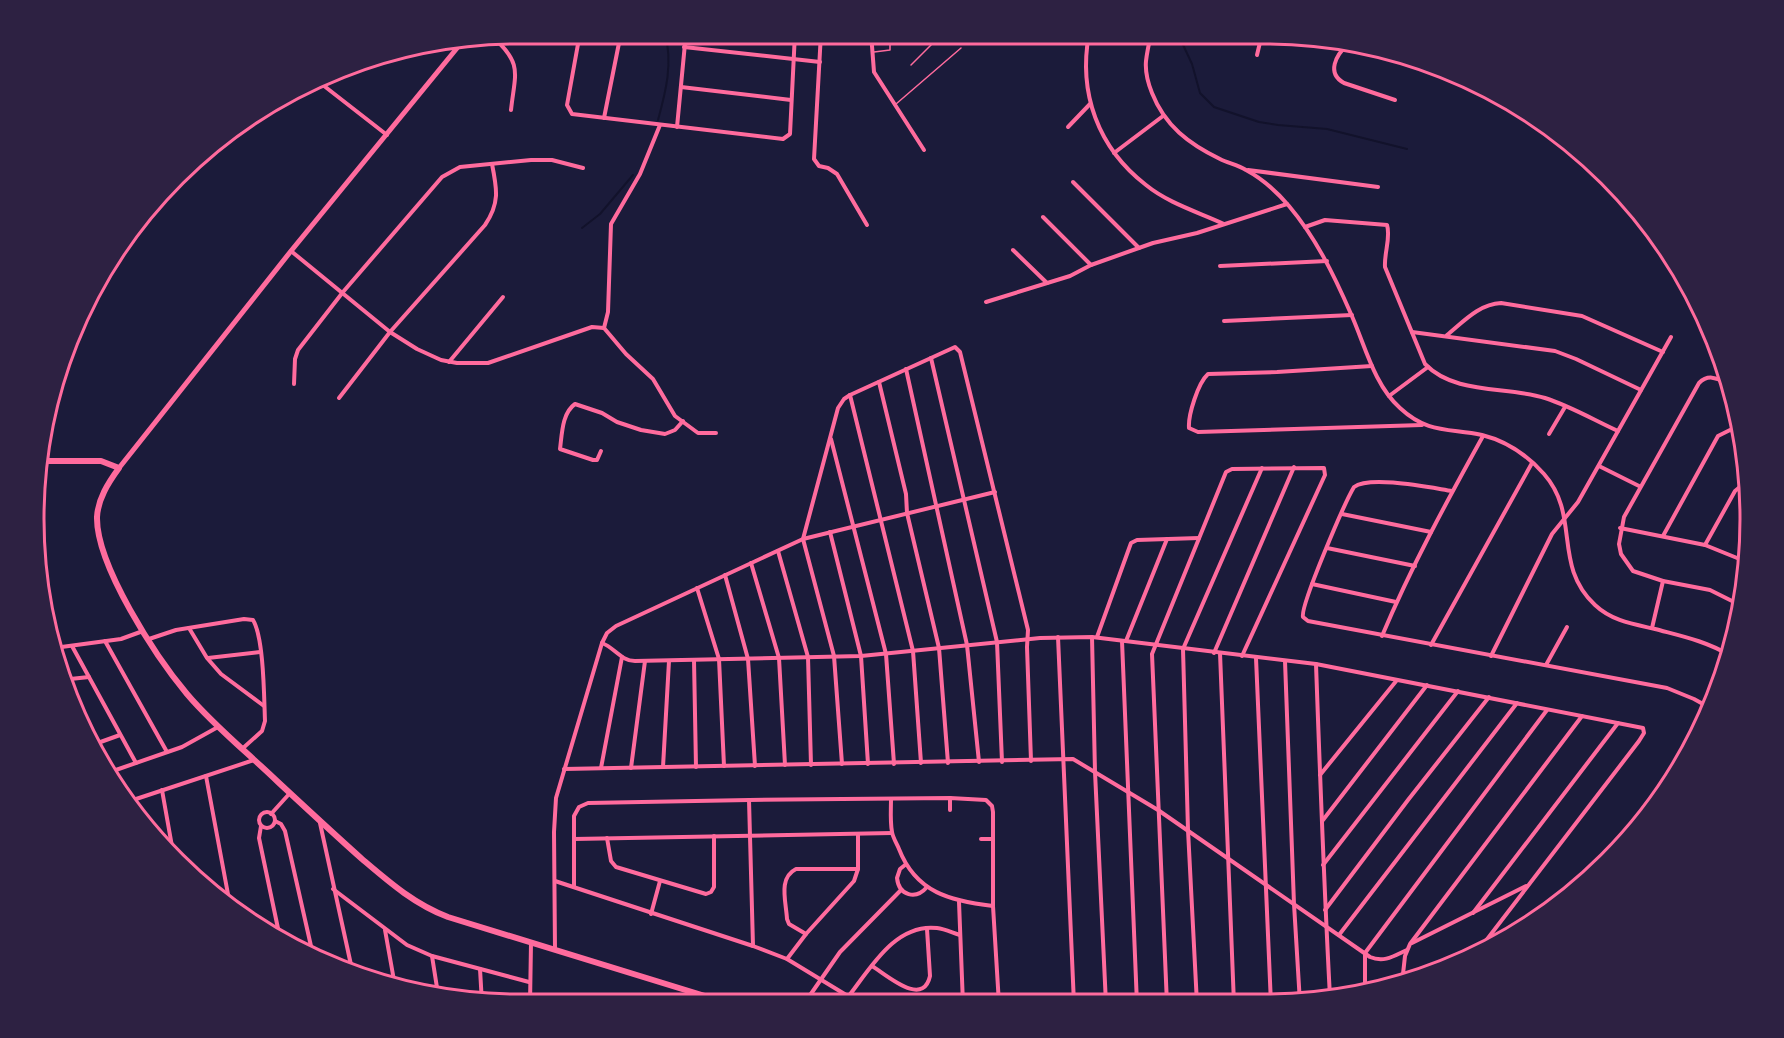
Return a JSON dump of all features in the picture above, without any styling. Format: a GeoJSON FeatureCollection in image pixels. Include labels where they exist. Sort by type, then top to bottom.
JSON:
{"type":"FeatureCollection","features":[{"type":"Feature","properties":{"kind":"main road"},"geometry":{"type":"LineString","coordinates":[[457,48],[291,251],[119,468],[101,497],[97,516],[99,533],[116,580],[144,631],[185,692],[320,822],[392,885],[416,902],[448,917],[698,994]]}},
{"type":"Feature","properties":{"kind":"main road"},"geometry":{"type":"LineString","coordinates":[[48,461],[101,461],[119,468]]}},
{"type":"Feature","properties":{"kind":"street"},"geometry":{"type":"LineString","coordinates":[[578,43],[567,105],[569,111],[575,115],[787,138],[792,100],[795,43]]}},
{"type":"Feature","properties":{"kind":"street"},"geometry":{"type":"LineString","coordinates":[[604,118],[619,43]]}},
{"type":"Feature","properties":{"kind":"street"},"geometry":{"type":"LineString","coordinates":[[677,127],[685,43]]}},
{"type":"Feature","properties":{"kind":"street"},"geometry":{"type":"LineString","coordinates":[[821,43],[814,159],[819,166],[828,168],[837,174],[867,225]]}},
{"type":"Feature","properties":{"kind":"street"},"geometry":{"type":"LineString","coordinates":[[870,43],[874,72],[924,150]]}},
{"type":"Feature","properties":{"kind":"street"},"geometry":{"type":"LineString","coordinates":[[1087,43],[1086,68],[1091,104],[1102,136],[1114,153],[1147,186],[1224,225]]}},
{"type":"Feature","properties":{"kind":"street"},"geometry":{"type":"LineString","coordinates":[[1149,43],[1146,74],[1163,116],[1176,131],[1204,151],[1246,170],[1287,204],[1327,261],[1372,366],[1389,396],[1423,425]]}},
{"type":"Feature","properties":{"kind":"street"},"geometry":{"type":"LineString","coordinates":[[1257,55],[1260,43]]}},
{"type":"Feature","properties":{"kind":"street"},"geometry":{"type":"LineString","coordinates":[[501,44],[507,49],[514,63],[511,110]]}},
{"type":"Feature","properties":{"kind":"street"},"geometry":{"type":"LineString","coordinates":[[684,47],[820,62]]}},
{"type":"Feature","properties":{"kind":"street"},"geometry":{"type":"LineString","coordinates":[[1343,51],[1333,69],[1340,81],[1395,100]]}},
{"type":"Feature","properties":{"kind":"street"},"geometry":{"type":"LineString","coordinates":[[324,86],[387,136]]}},
{"type":"Feature","properties":{"kind":"street"},"geometry":{"type":"LineString","coordinates":[[681,87],[792,100]]}},
{"type":"Feature","properties":{"kind":"street"},"geometry":{"type":"LineString","coordinates":[[1068,128],[1091,104]]}},
{"type":"Feature","properties":{"kind":"street"},"geometry":{"type":"LineString","coordinates":[[1114,153],[1163,116]]}},
{"type":"Feature","properties":{"kind":"street"},"geometry":{"type":"LineString","coordinates":[[604,328],[608,317],[611,224],[640,174],[660,125]]}},
{"type":"Feature","properties":{"kind":"street"},"geometry":{"type":"LineString","coordinates":[[294,384],[295,359],[298,350],[343,292],[442,177],[459,167],[531,160],[552,160],[583,168]]}},
{"type":"Feature","properties":{"kind":"street"},"geometry":{"type":"LineString","coordinates":[[339,398],[390,332],[485,225],[493,213],[497,187],[492,164]]}},
{"type":"Feature","properties":{"kind":"street"},"geometry":{"type":"LineString","coordinates":[[1246,170],[1378,186]]}},
{"type":"Feature","properties":{"kind":"street"},"geometry":{"type":"LineString","coordinates":[[1073,182],[1139,248]]}},
{"type":"Feature","properties":{"kind":"street"},"geometry":{"type":"LineString","coordinates":[[986,302],[1070,276],[1091,265],[1165,239],[1224,225],[1287,204]]}},
{"type":"Feature","properties":{"kind":"street"},"geometry":{"type":"LineString","coordinates":[[1043,216],[1091,265]]}},
{"type":"Feature","properties":{"kind":"street"},"geometry":{"type":"LineString","coordinates":[[1305,227],[1325,220],[1387,225],[1389,231],[1384,258],[1385,267],[1428,368],[1445,380],[1532,394],[1618,431]]}},
{"type":"Feature","properties":{"kind":"street"},"geometry":{"type":"LineString","coordinates":[[1014,250],[1047,284]]}},
{"type":"Feature","properties":{"kind":"street"},"geometry":{"type":"LineString","coordinates":[[291,251],[390,332],[433,358],[449,362],[488,363],[592,327],[604,328],[626,354],[653,379],[675,416],[698,433],[716,433]]}},
{"type":"Feature","properties":{"kind":"street"},"geometry":{"type":"LineString","coordinates":[[1220,266],[1327,261]]}},
{"type":"Feature","properties":{"kind":"street"},"geometry":{"type":"LineString","coordinates":[[449,362],[503,297]]}},
{"type":"Feature","properties":{"kind":"street"},"geometry":{"type":"LineString","coordinates":[[1446,335],[1480,309],[1493,303],[1501,303],[1582,316],[1663,352]]}},
{"type":"Feature","properties":{"kind":"street"},"geometry":{"type":"LineString","coordinates":[[1224,321],[1352,315]]}},
{"type":"Feature","properties":{"kind":"street"},"geometry":{"type":"LineString","coordinates":[[1411,332],[1555,351],[1641,390]]}},
{"type":"Feature","properties":{"kind":"street"},"geometry":{"type":"LineString","coordinates":[[1491,656],[1552,534],[1566,518],[1599,466],[1671,337]]}},
{"type":"Feature","properties":{"kind":"street"},"geometry":{"type":"LineString","coordinates":[[842,765],[834,656],[803,539],[838,408],[844,399],[952,348],[957,348],[960,352],[1028,630],[1031,760]]}},
{"type":"Feature","properties":{"kind":"street"},"geometry":{"type":"LineString","coordinates":[[931,358],[998,642],[1002,762]]}},
{"type":"Feature","properties":{"kind":"street"},"geometry":{"type":"LineString","coordinates":[[1372,366],[1208,374],[1198,389],[1188,422],[1190,430],[1198,432],[1423,425],[1500,441],[1532,463],[1544,474],[1556,491],[1566,518],[1571,568],[1576,582],[1596,606],[1623,622],[1701,641],[1721,651]]}},
{"type":"Feature","properties":{"kind":"street"},"geometry":{"type":"LineString","coordinates":[[1389,396],[1428,368]]}},
{"type":"Feature","properties":{"kind":"street"},"geometry":{"type":"LineString","coordinates":[[906,369],[967,645],[979,762]]}},
{"type":"Feature","properties":{"kind":"street"},"geometry":{"type":"LineString","coordinates":[[1719,380],[1707,377],[1699,383],[1639,486],[1620,528],[1619,544],[1626,564],[1633,571],[1664,581],[1710,590],[1733,601]]}},
{"type":"Feature","properties":{"kind":"street"},"geometry":{"type":"LineString","coordinates":[[879,382],[939,648],[948,763]]}},
{"type":"Feature","properties":{"kind":"street"},"geometry":{"type":"LineString","coordinates":[[850,395],[913,651],[921,763]]}},
{"type":"Feature","properties":{"kind":"street"},"geometry":{"type":"LineString","coordinates":[[601,451],[597,460],[593,460],[560,449],[564,421],[569,408],[575,404],[640,430],[665,434],[675,430],[683,421]]}},
{"type":"Feature","properties":{"kind":"street"},"geometry":{"type":"LineString","coordinates":[[1549,434],[1564,406]]}},
{"type":"Feature","properties":{"kind":"street"},"geometry":{"type":"LineString","coordinates":[[1663,536],[1714,441],[1726,431],[1732,431]]}},
{"type":"Feature","properties":{"kind":"street"},"geometry":{"type":"LineString","coordinates":[[1382,636],[1396,602],[1431,532],[1483,436]]}},
{"type":"Feature","properties":{"kind":"street"},"geometry":{"type":"LineString","coordinates":[[831,439],[886,654],[894,764]]}},
{"type":"Feature","properties":{"kind":"street"},"geometry":{"type":"LineString","coordinates":[[1431,645],[1532,463]]}},
{"type":"Feature","properties":{"kind":"street"},"geometry":{"type":"LineString","coordinates":[[1599,466],[1639,486]]}},
{"type":"Feature","properties":{"kind":"street"},"geometry":{"type":"LineString","coordinates":[[1233,994],[1217,653],[1294,467]]}},
{"type":"Feature","properties":{"kind":"street"},"geometry":{"type":"LineString","coordinates":[[1167,994],[1152,654],[1227,471],[1321,467],[1325,470],[1325,475],[1242,656]]}},
{"type":"Feature","properties":{"kind":"street"},"geometry":{"type":"LineString","coordinates":[[1196,994],[1188,830],[1183,649],[1262,468]]}},
{"type":"Feature","properties":{"kind":"street"},"geometry":{"type":"LineString","coordinates":[[1452,491],[1401,483],[1361,483],[1354,487],[1312,584],[1302,615],[1308,621],[1382,636],[1667,688],[1703,704]]}},
{"type":"Feature","properties":{"kind":"street"},"geometry":{"type":"LineString","coordinates":[[1705,545],[1735,491],[1739,488]]}},
{"type":"Feature","properties":{"kind":"street"},"geometry":{"type":"LineString","coordinates":[[555,951],[554,815],[556,798],[602,643],[607,633],[616,626],[803,539],[994,492]]}},
{"type":"Feature","properties":{"kind":"street"},"geometry":{"type":"LineString","coordinates":[[1342,514],[1431,532]]}},
{"type":"Feature","properties":{"kind":"street"},"geometry":{"type":"LineString","coordinates":[[1620,528],[1705,545],[1738,558]]}},
{"type":"Feature","properties":{"kind":"street"},"geometry":{"type":"LineString","coordinates":[[830,532],[861,656],[868,764]]}},
{"type":"Feature","properties":{"kind":"street"},"geometry":{"type":"LineString","coordinates":[[1106,994],[1095,772],[1095,637],[1132,541],[1199,538]]}},
{"type":"Feature","properties":{"kind":"street"},"geometry":{"type":"LineString","coordinates":[[1137,994],[1127,792],[1124,641],[1167,539]]}},
{"type":"Feature","properties":{"kind":"street"},"geometry":{"type":"LineString","coordinates":[[1327,548],[1415,566]]}},
{"type":"Feature","properties":{"kind":"street"},"geometry":{"type":"LineString","coordinates":[[777,551],[808,657],[811,765]]}},
{"type":"Feature","properties":{"kind":"street"},"geometry":{"type":"LineString","coordinates":[[752,562],[779,658],[785,765]]}},
{"type":"Feature","properties":{"kind":"street"},"geometry":{"type":"LineString","coordinates":[[725,575],[748,658],[755,766]]}},
{"type":"Feature","properties":{"kind":"street"},"geometry":{"type":"LineString","coordinates":[[1652,628],[1664,581]]}},
{"type":"Feature","properties":{"kind":"street"},"geometry":{"type":"LineString","coordinates":[[1312,584],[1396,602]]}},
{"type":"Feature","properties":{"kind":"street"},"geometry":{"type":"LineString","coordinates":[[697,588],[719,659],[724,766]]}},
{"type":"Feature","properties":{"kind":"street"},"geometry":{"type":"LineString","coordinates":[[149,639],[189,627],[249,619],[256,626],[265,720],[262,731],[242,749]]}},
{"type":"Feature","properties":{"kind":"street"},"geometry":{"type":"LineString","coordinates":[[189,627],[207,658],[221,674],[264,706]]}},
{"type":"Feature","properties":{"kind":"street"},"geometry":{"type":"LineString","coordinates":[[1546,665],[1567,627]]}},
{"type":"Feature","properties":{"kind":"street"},"geometry":{"type":"LineString","coordinates":[[62,647],[126,638],[144,631]]}},
{"type":"Feature","properties":{"kind":"street"},"geometry":{"type":"LineString","coordinates":[[1058,637],[1074,994]]}},
{"type":"Feature","properties":{"kind":"street"},"geometry":{"type":"LineString","coordinates":[[602,643],[629,661],[669,661],[861,656],[1028,639],[1095,637],[1316,664],[1644,729],[1639,741],[1487,939]]}},
{"type":"Feature","properties":{"kind":"street"},"geometry":{"type":"LineString","coordinates":[[105,641],[167,752]]}},
{"type":"Feature","properties":{"kind":"street"},"geometry":{"type":"LineString","coordinates":[[72,646],[136,763]]}},
{"type":"Feature","properties":{"kind":"street"},"geometry":{"type":"LineString","coordinates":[[207,658],[260,652]]}},
{"type":"Feature","properties":{"kind":"street"},"geometry":{"type":"LineString","coordinates":[[601,768],[622,657]]}},
{"type":"Feature","properties":{"kind":"street"},"geometry":{"type":"LineString","coordinates":[[1256,658],[1270,994]]}},
{"type":"Feature","properties":{"kind":"street"},"geometry":{"type":"LineString","coordinates":[[694,660],[696,767]]}},
{"type":"Feature","properties":{"kind":"street"},"geometry":{"type":"LineString","coordinates":[[631,768],[645,661]]}},
{"type":"Feature","properties":{"kind":"street"},"geometry":{"type":"LineString","coordinates":[[663,767],[669,661]]}},
{"type":"Feature","properties":{"kind":"street"},"geometry":{"type":"LineString","coordinates":[[1285,661],[1299,993]]}},
{"type":"Feature","properties":{"kind":"street"},"geometry":{"type":"LineString","coordinates":[[1316,664],[1330,990]]}},
{"type":"Feature","properties":{"kind":"street"},"geometry":{"type":"LineString","coordinates":[[72,679],[89,677]]}},
{"type":"Feature","properties":{"kind":"street"},"geometry":{"type":"LineString","coordinates":[[1320,775],[1397,680]]}},
{"type":"Feature","properties":{"kind":"street"},"geometry":{"type":"LineString","coordinates":[[1323,820],[1427,685]]}},
{"type":"Feature","properties":{"kind":"street"},"geometry":{"type":"LineString","coordinates":[[1323,865],[1458,691]]}},
{"type":"Feature","properties":{"kind":"street"},"geometry":{"type":"LineString","coordinates":[[1325,910],[1489,697]]}},
{"type":"Feature","properties":{"kind":"street"},"geometry":{"type":"LineString","coordinates":[[1339,935],[1517,703]]}},
{"type":"Feature","properties":{"kind":"street"},"geometry":{"type":"LineString","coordinates":[[1365,983],[1365,953],[1547,710]]}},
{"type":"Feature","properties":{"kind":"street"},"geometry":{"type":"LineString","coordinates":[[1403,973],[1410,944],[1583,716]]}},
{"type":"Feature","properties":{"kind":"street"},"geometry":{"type":"LineString","coordinates":[[1473,913],[1618,723]]}},
{"type":"Feature","properties":{"kind":"street"},"geometry":{"type":"LineString","coordinates":[[116,770],[198,740],[219,727]]}},
{"type":"Feature","properties":{"kind":"street"},"geometry":{"type":"LineString","coordinates":[[100,742],[121,735]]}},
{"type":"Feature","properties":{"kind":"street"},"geometry":{"type":"LineString","coordinates":[[564,769],[1073,759],[1158,810],[1375,959],[1392,957],[1407,950]]}},
{"type":"Feature","properties":{"kind":"street"},"geometry":{"type":"LineString","coordinates":[[136,799],[254,760]]}},
{"type":"Feature","properties":{"kind":"street"},"geometry":{"type":"LineString","coordinates":[[206,776],[228,894]]}},
{"type":"Feature","properties":{"kind":"street"},"geometry":{"type":"LineString","coordinates":[[162,790],[171,843]]}},
{"type":"Feature","properties":{"kind":"street"},"geometry":{"type":"LineString","coordinates":[[277,928],[259,838],[261,826],[259,821],[262,815],[271,814],[290,793]]}},
{"type":"Feature","properties":{"kind":"street"},"geometry":{"type":"LineString","coordinates":[[950,798],[950,810]]}},
{"type":"Feature","properties":{"kind":"street"},"geometry":{"type":"LineString","coordinates":[[574,887],[574,816],[579,807],[588,803],[981,798],[990,803],[993,812],[993,906],[998,994]]}},
{"type":"Feature","properties":{"kind":"street"},"geometry":{"type":"LineString","coordinates":[[891,799],[892,833],[905,865],[927,887],[959,902],[993,906]]}},
{"type":"Feature","properties":{"kind":"street"},"geometry":{"type":"LineString","coordinates":[[749,800],[753,946]]}},
{"type":"Feature","properties":{"kind":"street"},"geometry":{"type":"LineString","coordinates":[[271,814],[274,821],[281,824],[285,831],[311,946]]}},
{"type":"Feature","properties":{"kind":"street"},"geometry":{"type":"LineString","coordinates":[[261,826],[268,828],[274,821]]}},
{"type":"Feature","properties":{"kind":"street"},"geometry":{"type":"LineString","coordinates":[[320,822],[350,963]]}},
{"type":"Feature","properties":{"kind":"street"},"geometry":{"type":"LineString","coordinates":[[574,838],[892,833]]}},
{"type":"Feature","properties":{"kind":"street"},"geometry":{"type":"LineString","coordinates":[[787,959],[856,876],[858,834]]}},
{"type":"Feature","properties":{"kind":"street"},"geometry":{"type":"LineString","coordinates":[[607,838],[611,861],[616,867],[706,894],[714,887],[714,836]]}},
{"type":"Feature","properties":{"kind":"street"},"geometry":{"type":"LineString","coordinates":[[981,839],[993,839]]}},
{"type":"Feature","properties":{"kind":"street"},"geometry":{"type":"LineString","coordinates":[[905,865],[900,869],[897,878],[901,890],[915,895],[922,893],[927,887]]}},
{"type":"Feature","properties":{"kind":"street"},"geometry":{"type":"LineString","coordinates":[[806,934],[789,924],[784,880],[789,872],[796,868],[858,869]]}},
{"type":"Feature","properties":{"kind":"street"},"geometry":{"type":"LineString","coordinates":[[651,914],[660,880]]}},
{"type":"Feature","properties":{"kind":"street"},"geometry":{"type":"LineString","coordinates":[[555,881],[787,959],[843,994]]}},
{"type":"Feature","properties":{"kind":"street"},"geometry":{"type":"LineString","coordinates":[[1410,944],[1527,886]]}},
{"type":"Feature","properties":{"kind":"street"},"geometry":{"type":"LineString","coordinates":[[333,889],[407,945],[432,956],[529,982]]}},
{"type":"Feature","properties":{"kind":"street"},"geometry":{"type":"LineString","coordinates":[[810,994],[855,936],[901,890]]}},
{"type":"Feature","properties":{"kind":"street"},"geometry":{"type":"LineString","coordinates":[[959,902],[963,994]]}},
{"type":"Feature","properties":{"kind":"street"},"geometry":{"type":"LineString","coordinates":[[850,994],[896,940],[910,932],[937,928],[960,935]]}},
{"type":"Feature","properties":{"kind":"street"},"geometry":{"type":"LineString","coordinates":[[872,966],[906,988],[915,990],[925,987],[930,976],[927,929]]}},
{"type":"Feature","properties":{"kind":"street"},"geometry":{"type":"LineString","coordinates":[[385,930],[393,977]]}},
{"type":"Feature","properties":{"kind":"street"},"geometry":{"type":"LineString","coordinates":[[530,994],[531,943]]}},
{"type":"Feature","properties":{"kind":"street"},"geometry":{"type":"LineString","coordinates":[[432,956],[437,987]]}},
{"type":"Feature","properties":{"kind":"street"},"geometry":{"type":"LineString","coordinates":[[480,969],[481,992]]}},
{"type":"Feature","properties":{"kind":"lane"},"geometry":{"type":"LineString","coordinates":[[871,52],[890,50],[890,43]]}},
{"type":"Feature","properties":{"kind":"lane"},"geometry":{"type":"LineString","coordinates":[[911,65],[933,43]]}},
{"type":"Feature","properties":{"kind":"lane"},"geometry":{"type":"LineString","coordinates":[[895,105],[961,48]]}},
{"type":"Feature","properties":{"kind":"waterway"},"geometry":{"type":"LineString","coordinates":[[658,120],[666,88],[667,43]]}},
{"type":"Feature","properties":{"kind":"waterway"},"geometry":{"type":"LineString","coordinates":[[1182,43],[1192,64],[1200,93],[1214,107],[1259,122],[1327,129],[1407,149]]}},
{"type":"Feature","properties":{"kind":"waterway"},"geometry":{"type":"LineString","coordinates":[[582,228],[600,214],[633,175]]}}]}
